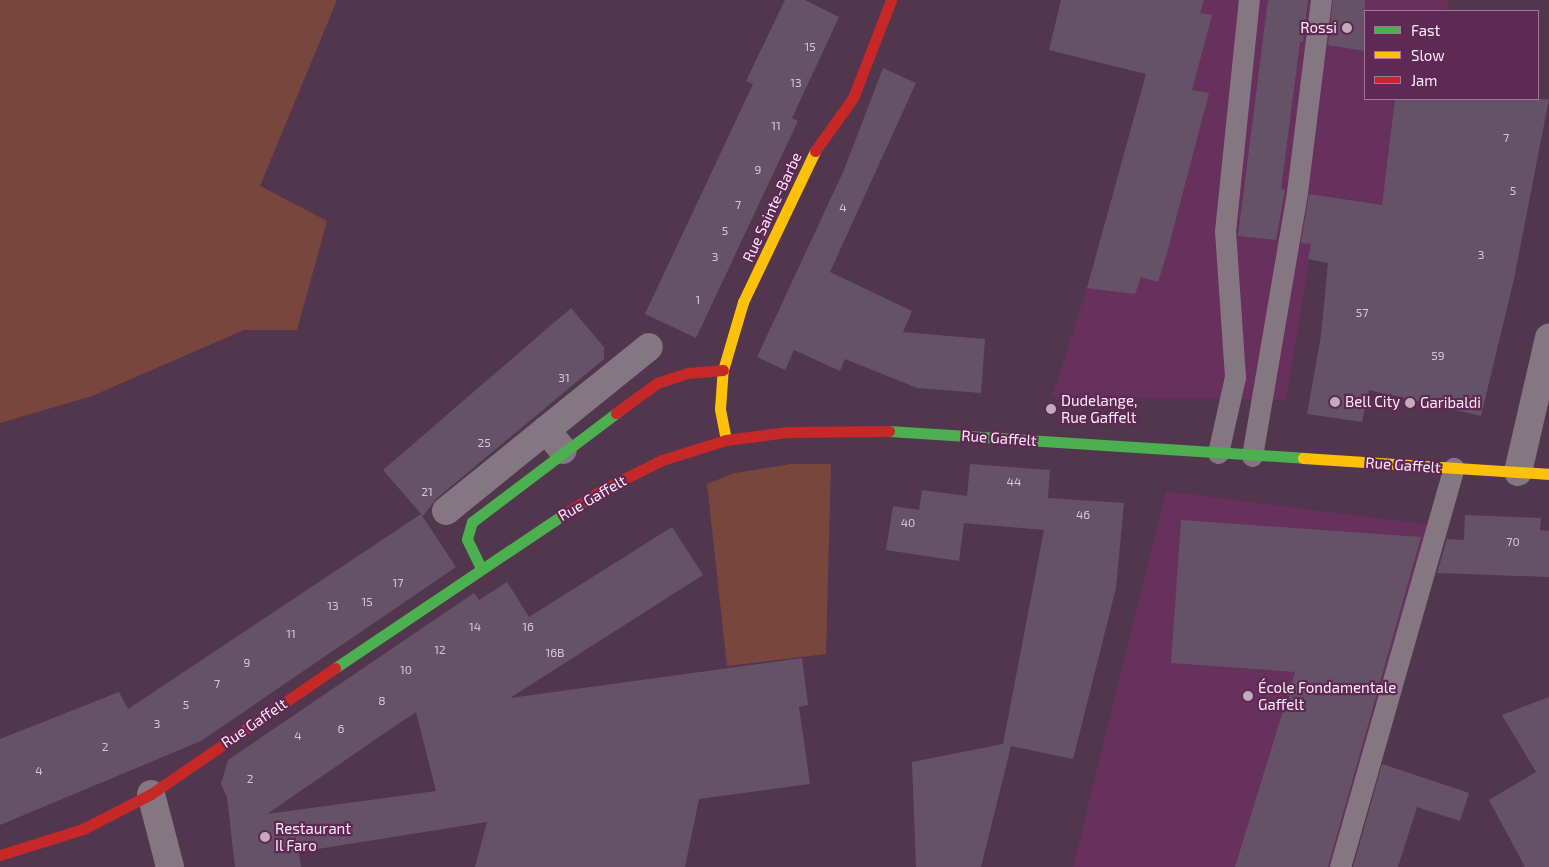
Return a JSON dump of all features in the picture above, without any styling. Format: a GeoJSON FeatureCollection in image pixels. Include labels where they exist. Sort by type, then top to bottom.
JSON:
{"type":"FeatureCollection","features":[{"type":"Feature","properties":{"kind":"main road","name":"Rue Sainte-Barbe"},"geometry":{"type":"LineString","coordinates":[[726,440],[720,409],[723,370],[743,302],[815,150],[853,98],[891,0]]}},
{"type":"Feature","properties":{"kind":"main road"},"geometry":{"type":"LineString","coordinates":[[481,568],[467,539],[472,522],[555,440],[657,383],[688,373],[723,370]]}},
{"type":"Feature","properties":{"kind":"main road","name":"Rue Gaffelt"},"geometry":{"type":"LineString","coordinates":[[0,855],[83,829],[151,794],[481,568],[602,490],[662,460],[726,440],[788,432],[856,429],[1549,474]]}},
{"type":"Feature","properties":{"kind":"street"},"geometry":{"type":"LineString","coordinates":[[1518,472],[1549,338]]}},
{"type":"Feature","properties":{"kind":"street"},"geometry":{"type":"LineString","coordinates":[[446,511],[555,440],[649,347]]}},
{"type":"Feature","properties":{"kind":"street"},"geometry":{"type":"LineString","coordinates":[[151,794],[170,867]]}},
{"type":"Feature","properties":{"kind":"lane"},"geometry":{"type":"LineString","coordinates":[[1218,453],[1235,377],[1225,231],[1249,0]]}},
{"type":"Feature","properties":{"kind":"lane"},"geometry":{"type":"LineString","coordinates":[[1252,456],[1297,192],[1321,0]]}},
{"type":"Feature","properties":{"kind":"lane"},"geometry":{"type":"LineString","coordinates":[[1340,867],[1454,468]]}},
{"type":"Feature","properties":{"kind":"shaded area"},"geometry":{"type":"Polygon","coordinates":[[[0,0],[337,0],[260,186],[327,221],[297,330],[244,330],[92,396],[0,423],[0,0]]]}},
{"type":"Feature","properties":{"kind":"shaded area"},"geometry":{"type":"Polygon","coordinates":[[[1163,0],[1449,0],[1447,10],[1364,10],[1364,100],[1434,100],[1417,211],[1320,196],[1286,400],[1052,397],[1087,288],[1145,78],[1163,0]]]}},
{"type":"Feature","properties":{"kind":"shaded area"},"geometry":{"type":"Polygon","coordinates":[[[791,464],[831,464],[826,654],[727,666],[707,484],[735,473],[791,464]]]}},
{"type":"Feature","properties":{"kind":"shaded area","name":"École Fondamentale Gaffelt"},"geometry":{"type":"Polygon","coordinates":[[[1166,491],[1430,525],[1334,867],[1073,867],[1166,491]]]}},
{"type":"Feature","properties":{"kind":"building"},"geometry":{"type":"Polygon","coordinates":[[[785,0],[805,0],[839,17],[792,118],[798,121],[696,338],[645,314],[753,84],[746,81],[785,0]]]}},
{"type":"Feature","properties":{"kind":"building"},"geometry":{"type":"Polygon","coordinates":[[[1061,0],[1204,0],[1200,13],[1212,15],[1192,90],[1209,93],[1167,253],[1158,282],[1141,277],[1135,294],[1087,288],[1146,74],[1049,50],[1061,0]]]}},
{"type":"Feature","properties":{"kind":"building"},"geometry":{"type":"Polygon","coordinates":[[[1268,0],[1308,0],[1303,42],[1300,42],[1281,189],[1285,190],[1276,240],[1238,236],[1268,0]]]}},
{"type":"Feature","properties":{"kind":"building","name":"Rossi"},"geometry":{"type":"Polygon","coordinates":[[[1333,0],[1365,0],[1364,51],[1328,45],[1333,0]]]}},
{"type":"Feature","properties":{"kind":"building"},"geometry":{"type":"Polygon","coordinates":[[[883,68],[916,83],[830,272],[912,311],[903,332],[985,339],[981,393],[917,388],[845,359],[840,371],[794,350],[785,370],[757,357],[844,170],[883,68]]]}},
{"type":"Feature","properties":{"kind":"building"},"geometry":{"type":"Polygon","coordinates":[[[1549,99],[1514,279],[1481,416],[1369,390],[1362,422],[1307,414],[1321,335],[1328,263],[1308,259],[1311,244],[1301,243],[1309,194],[1382,205],[1395,100],[1549,99]]]}},
{"type":"Feature","properties":{"kind":"building"},"geometry":{"type":"Polygon","coordinates":[[[571,308],[604,347],[604,359],[436,499],[423,516],[383,470],[571,308]]]}},
{"type":"Feature","properties":{"kind":"building"},"geometry":{"type":"Polygon","coordinates":[[[970,464],[1050,470],[1048,498],[1124,503],[1116,588],[1073,759],[1011,746],[981,867],[916,867],[912,762],[1003,744],[1044,530],[964,523],[959,561],[886,550],[893,506],[919,510],[922,490],[967,496],[970,464]]]}},
{"type":"Feature","properties":{"kind":"building"},"geometry":{"type":"Polygon","coordinates":[[[421,514],[456,567],[201,741],[0,825],[0,739],[119,692],[128,709],[421,514]]]}},
{"type":"Feature","properties":{"kind":"building"},"geometry":{"type":"Polygon","coordinates":[[[1465,515],[1541,518],[1540,530],[1549,531],[1549,577],[1437,573],[1447,539],[1464,540],[1465,515]]]}},
{"type":"Feature","properties":{"kind":"building"},"geometry":{"type":"Polygon","coordinates":[[[1181,520],[1421,537],[1328,867],[1235,867],[1295,672],[1171,663],[1181,520]]]}},
{"type":"Feature","properties":{"kind":"building"},"geometry":{"type":"Polygon","coordinates":[[[672,527],[703,575],[510,698],[802,658],[808,705],[799,707],[810,784],[699,799],[685,867],[475,867],[487,822],[299,852],[301,867],[235,867],[227,797],[221,784],[228,760],[474,593],[479,600],[507,582],[529,617],[672,527]],[[416,712],[267,814],[436,791],[416,712]]]}},
{"type":"Feature","properties":{"kind":"building"},"geometry":{"type":"Polygon","coordinates":[[[1549,697],[1549,867],[1525,867],[1489,800],[1536,772],[1502,715],[1549,697]]]}},
{"type":"Feature","properties":{"kind":"building"},"geometry":{"type":"Polygon","coordinates":[[[1382,764],[1469,793],[1460,821],[1417,807],[1398,867],[1353,867],[1382,764]]]}},
{"type":"Feature","properties":{"kind":"traffic: fast"},"geometry":{"type":"LineString","coordinates":[[481,568],[467,539],[472,522],[616,413]]}},
{"type":"Feature","properties":{"kind":"traffic: fast"},"geometry":{"type":"LineString","coordinates":[[889,431],[1303,458]]}},
{"type":"Feature","properties":{"kind":"traffic: fast"},"geometry":{"type":"LineString","coordinates":[[335,668],[563,515]]}},
{"type":"Feature","properties":{"kind":"traffic: slow"},"geometry":{"type":"LineString","coordinates":[[726,440],[720,409],[723,370],[743,302],[815,151]]}},
{"type":"Feature","properties":{"kind":"traffic: slow"},"geometry":{"type":"LineString","coordinates":[[1303,458],[1549,474]]}},
{"type":"Feature","properties":{"kind":"traffic: jam"},"geometry":{"type":"LineString","coordinates":[[815,151],[853,98],[891,0]]}},
{"type":"Feature","properties":{"kind":"traffic: jam"},"geometry":{"type":"LineString","coordinates":[[616,413],[657,383],[688,373],[723,370]]}},
{"type":"Feature","properties":{"kind":"traffic: jam"},"geometry":{"type":"LineString","coordinates":[[563,515],[602,490],[662,460],[726,440],[788,432],[889,431]]}},
{"type":"Feature","properties":{"kind":"traffic: jam"},"geometry":{"type":"LineString","coordinates":[[0,855],[83,829],[151,794],[335,668]]}},
{"type":"Feature","properties":{"kind":"place","name":"Rossi"},"geometry":{"type":"Point","coordinates":[1347,28]}},
{"type":"Feature","properties":{"kind":"place","name":"Bell City"},"geometry":{"type":"Point","coordinates":[1335,402]}},
{"type":"Feature","properties":{"kind":"place","name":"Garibaldi"},"geometry":{"type":"Point","coordinates":[1410,403]}},
{"type":"Feature","properties":{"kind":"place","name":"Dudelange, Rue Gaffelt"},"geometry":{"type":"Point","coordinates":[1051,409]}},
{"type":"Feature","properties":{"kind":"place","name":"École Fondamentale Gaffelt"},"geometry":{"type":"Point","coordinates":[1248,696]}},
{"type":"Feature","properties":{"kind":"place","name":"Restaurant Il Faro"},"geometry":{"type":"Point","coordinates":[265,837]}}]}
